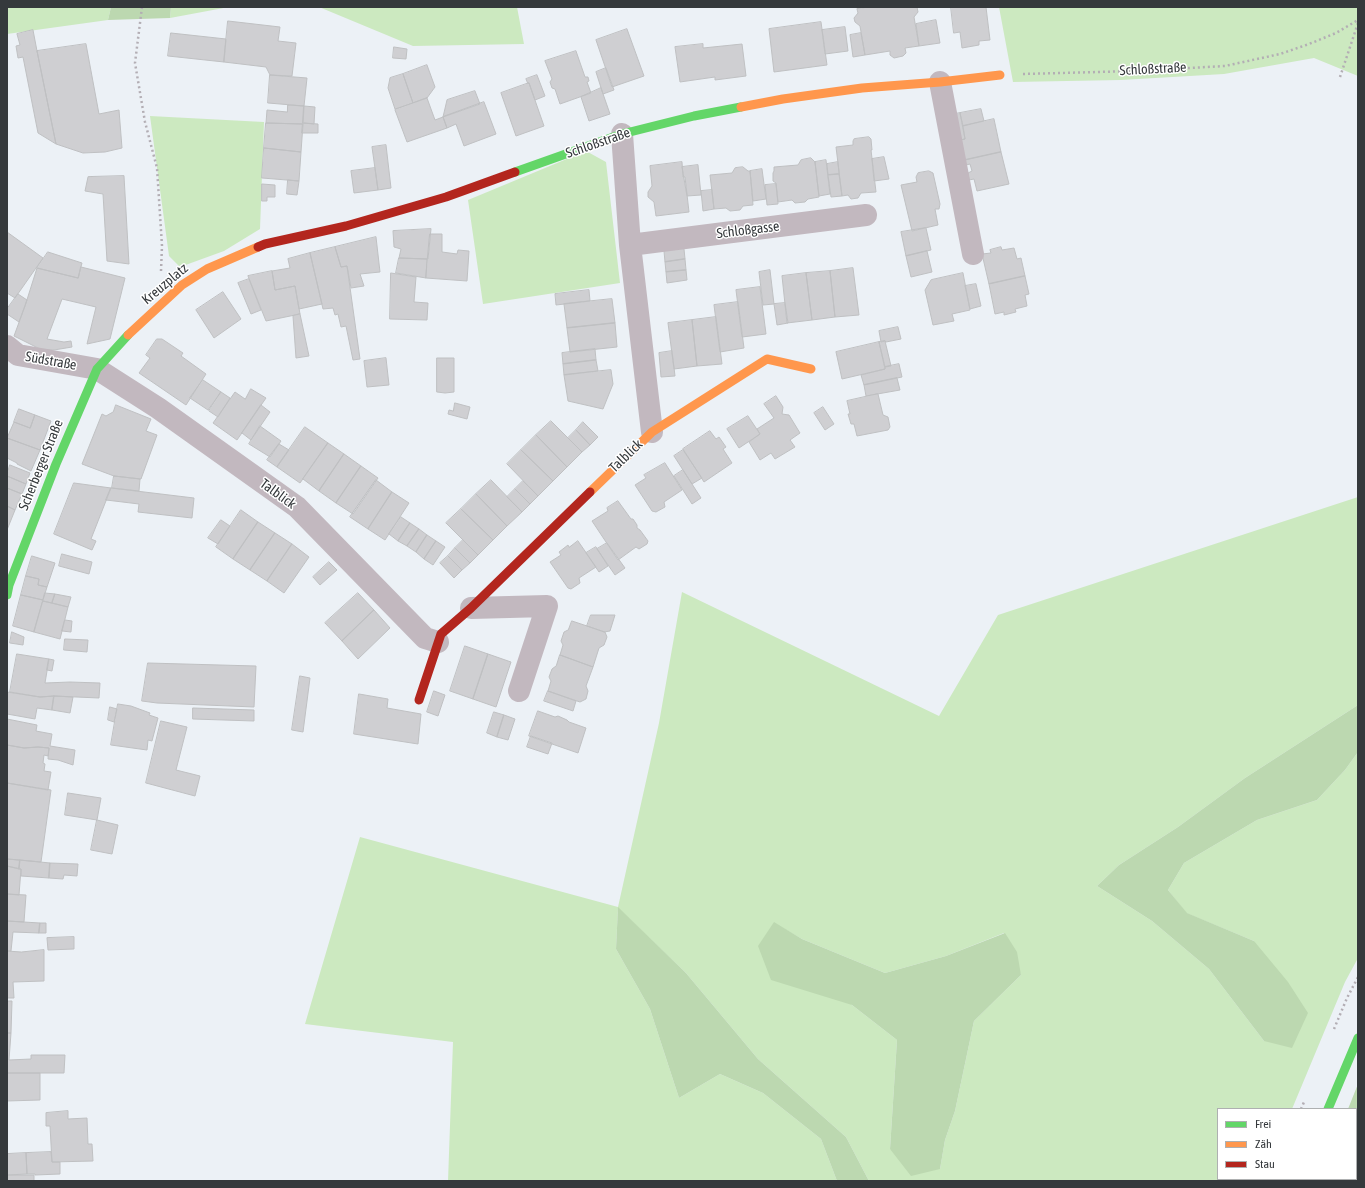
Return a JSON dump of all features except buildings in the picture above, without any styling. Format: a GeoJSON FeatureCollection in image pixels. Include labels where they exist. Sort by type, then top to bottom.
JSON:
{"type":"FeatureCollection","features":[{"type":"Feature","properties":{"kind":"street","name":"Schloßstraße"},"geometry":{"type":"LineString","coordinates":[[266,244],[346,226],[446,197],[622,134],[694,116],[783,99],[862,88],[940,82],[1000,75]]}},
{"type":"Feature","properties":{"kind":"street"},"geometry":{"type":"LineString","coordinates":[[940,82],[973,254]]}},
{"type":"Feature","properties":{"kind":"street"},"geometry":{"type":"LineString","coordinates":[[622,134],[630,245],[652,432]]}},
{"type":"Feature","properties":{"kind":"street","name":"Schloßgasse"},"geometry":{"type":"LineString","coordinates":[[630,245],[866,215]]}},
{"type":"Feature","properties":{"kind":"street","name":"Kreuzplatz"},"geometry":{"type":"LineString","coordinates":[[97,369],[119,344],[182,285],[207,269],[266,244]]}},
{"type":"Feature","properties":{"kind":"street","name":"Südstraße"},"geometry":{"type":"LineString","coordinates":[[7,346],[18,355],[97,369]]}},
{"type":"Feature","properties":{"kind":"street","name":"Talblick"},"geometry":{"type":"LineString","coordinates":[[419,700],[441,634],[471,608],[652,432],[768,359],[811,369]]}},
{"type":"Feature","properties":{"kind":"street","name":"Talblick"},"geometry":{"type":"LineString","coordinates":[[97,369],[158,408],[298,507],[426,638],[438,642]]}},
{"type":"Feature","properties":{"kind":"street","name":"Scherberger Straße"},"geometry":{"type":"LineString","coordinates":[[7,595],[9,585],[56,464],[97,369]]}},
{"type":"Feature","properties":{"kind":"street"},"geometry":{"type":"LineString","coordinates":[[471,608],[548,606],[519,692]]}},
{"type":"Feature","properties":{"kind":"street"},"geometry":{"type":"LineString","coordinates":[[1328,1108],[1358,1038]]}},
{"type":"Feature","properties":{"kind":"path"},"geometry":{"type":"LineString","coordinates":[[142,7],[135,62],[145,122],[157,168],[162,246],[160,305]]}},
{"type":"Feature","properties":{"kind":"path"},"geometry":{"type":"LineString","coordinates":[[1340,77],[1358,21]]}},
{"type":"Feature","properties":{"kind":"path","name":"Schloßstraße"},"geometry":{"type":"LineString","coordinates":[[1000,75],[1135,71],[1225,66],[1280,54],[1336,33],[1358,21]]}},
{"type":"Feature","properties":{"kind":"green space"},"geometry":{"type":"Polygon","coordinates":[[[7,7],[111,7],[108,20],[7,34],[7,7]]]}},
{"type":"Feature","properties":{"kind":"green space"},"geometry":{"type":"Polygon","coordinates":[[[111,7],[171,7],[170,18],[108,20],[111,7]]]}},
{"type":"Feature","properties":{"kind":"green space"},"geometry":{"type":"Polygon","coordinates":[[[171,7],[229,7],[170,18],[171,7]]]}},
{"type":"Feature","properties":{"kind":"green space"},"geometry":{"type":"Polygon","coordinates":[[[319,7],[517,7],[524,44],[413,46],[319,7]]]}},
{"type":"Feature","properties":{"kind":"green space"},"geometry":{"type":"Polygon","coordinates":[[[999,7],[1358,7],[1358,76],[1314,58],[1224,74],[1121,80],[1013,82],[999,7]]]}},
{"type":"Feature","properties":{"kind":"green space"},"geometry":{"type":"Polygon","coordinates":[[[150,116],[264,122],[260,229],[224,251],[180,267],[169,256],[150,116]]]}},
{"type":"Feature","properties":{"kind":"green space"},"geometry":{"type":"Polygon","coordinates":[[[586,151],[606,162],[620,283],[483,304],[468,200],[586,151]]]}},
{"type":"Feature","properties":{"kind":"green space"},"geometry":{"type":"Polygon","coordinates":[[[1358,497],[1358,705],[1245,778],[1178,827],[1119,865],[1097,886],[1152,921],[1209,969],[1264,1041],[1254,941],[1186,913],[1168,890],[1184,863],[1257,820],[1317,800],[1345,770],[1358,752],[1358,958],[1345,982],[1292,1108],[1217,1108],[1217,1180],[1265,1181],[869,1181],[846,1137],[758,1059],[686,973],[618,908],[616,949],[650,1009],[679,1098],[720,1074],[763,1093],[821,1139],[837,1181],[448,1181],[453,1042],[305,1024],[360,837],[618,907],[659,723],[682,592],[939,716],[998,615],[1358,497]],[[774,923],[852,1005],[897,1040],[890,1149],[940,1169],[945,1140],[955,1111],[974,1021],[1021,975],[1004,933],[946,956],[885,973],[802,939],[774,923]]]}},
{"type":"Feature","properties":{"kind":"green space"},"geometry":{"type":"Polygon","coordinates":[[[1358,705],[1358,752],[1345,770],[1317,800],[1257,820],[1184,863],[1168,890],[1187,913],[1254,941],[1288,982],[1308,1013],[1292,1048],[1264,1041],[1209,969],[1152,921],[1097,886],[1119,865],[1178,827],[1245,778],[1358,705]]]}},
{"type":"Feature","properties":{"kind":"green space"},"geometry":{"type":"Polygon","coordinates":[[[618,907],[686,973],[758,1059],[846,1137],[869,1181],[837,1181],[821,1139],[763,1093],[720,1074],[679,1098],[650,1009],[616,949],[618,907]]]}},
{"type":"Feature","properties":{"kind":"green space"},"geometry":{"type":"Polygon","coordinates":[[[774,922],[802,939],[885,973],[946,956],[1005,933],[1017,952],[1021,975],[974,1021],[955,1111],[945,1140],[940,1169],[911,1176],[890,1149],[897,1040],[852,1005],[771,980],[758,946],[774,922]]]}},
{"type":"Feature","properties":{"kind":"green space"},"geometry":{"type":"Polygon","coordinates":[[[1358,1084],[1357,1157],[1357,1108],[1348,1108],[1358,1084]]]}},
{"type":"Feature","properties":{"kind":"traffic: fast"},"geometry":{"type":"LineString","coordinates":[[515,172],[622,134],[694,116],[741,107]]}},
{"type":"Feature","properties":{"kind":"traffic: fast"},"geometry":{"type":"LineString","coordinates":[[7,595],[9,585],[56,464],[97,369],[128,335]]}},
{"type":"Feature","properties":{"kind":"traffic: fast"},"geometry":{"type":"LineString","coordinates":[[1328,1108],[1358,1038]]}},
{"type":"Feature","properties":{"kind":"traffic: slow"},"geometry":{"type":"LineString","coordinates":[[741,107],[783,99],[862,88],[940,82],[1000,75]]}},
{"type":"Feature","properties":{"kind":"traffic: slow"},"geometry":{"type":"LineString","coordinates":[[128,335],[182,285],[207,269],[258,247]]}},
{"type":"Feature","properties":{"kind":"traffic: slow"},"geometry":{"type":"LineString","coordinates":[[590,492],[652,432],[767,359],[811,369]]}},
{"type":"Feature","properties":{"kind":"traffic: jam"},"geometry":{"type":"LineString","coordinates":[[258,247],[265,244],[346,226],[446,197],[515,172]]}},
{"type":"Feature","properties":{"kind":"traffic: jam"},"geometry":{"type":"LineString","coordinates":[[419,700],[441,634],[471,608],[590,492]]}}]}
